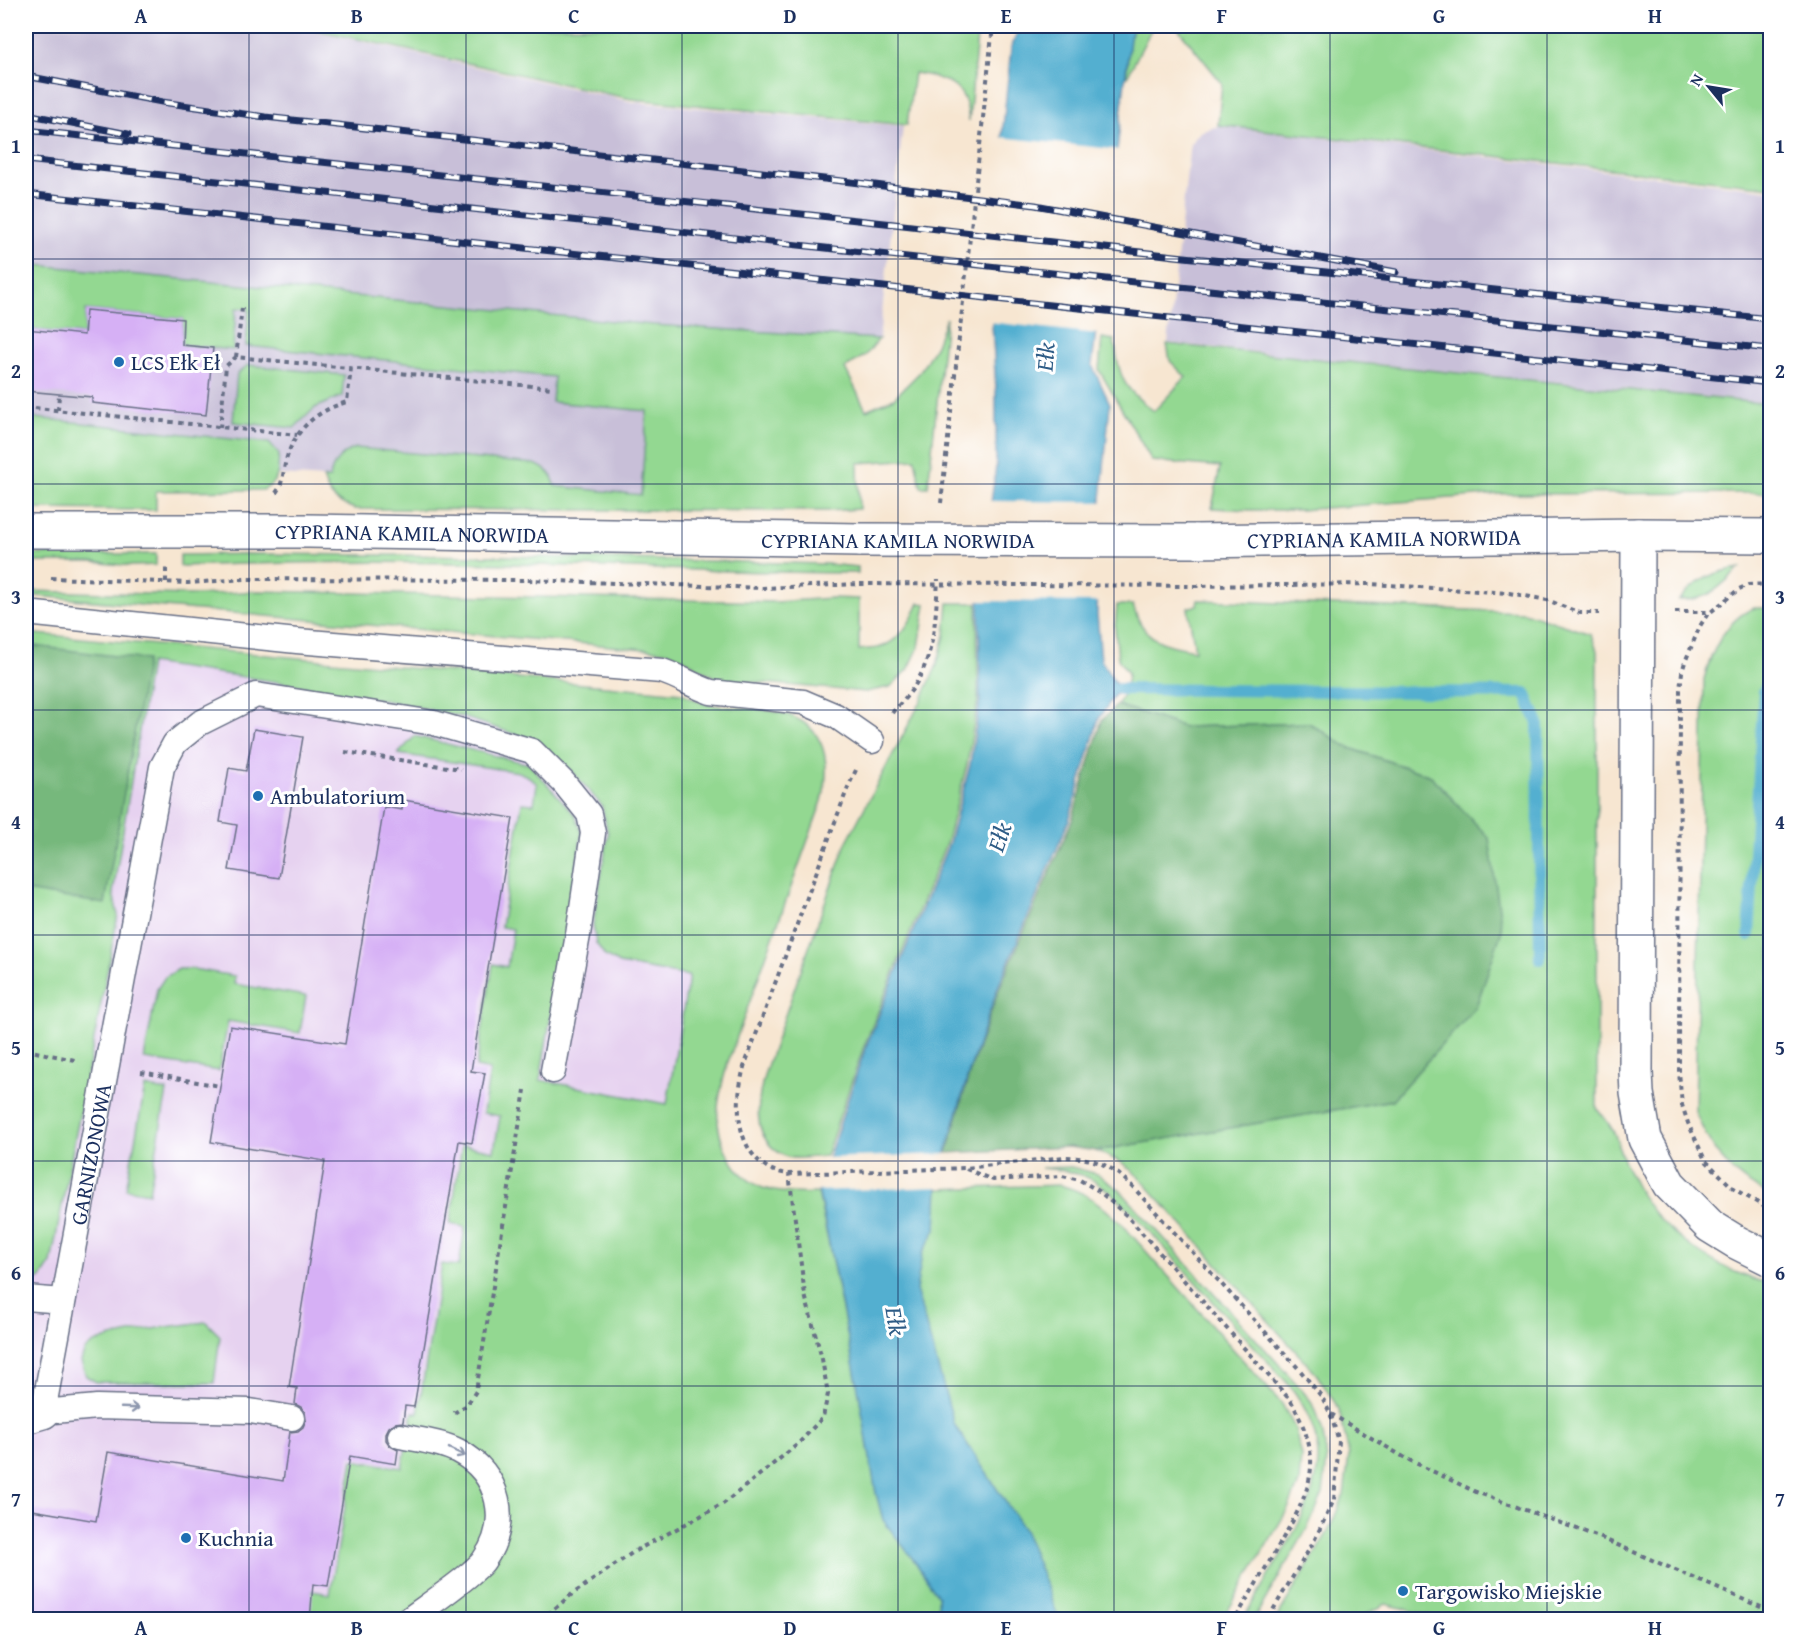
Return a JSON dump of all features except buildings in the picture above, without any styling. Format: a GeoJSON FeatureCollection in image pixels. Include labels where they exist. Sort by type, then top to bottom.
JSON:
{"type":"FeatureCollection","features":[{"type":"Feature","properties":{"kind":"street","name":"CYPRIANA KAMILA NORWIDA"},"geometry":{"type":"LineString","coordinates":[[26,531],[308,531],[860,540],[1194,542],[1638,535],[1770,536]]}},
{"type":"Feature","properties":{"kind":"street"},"geometry":{"type":"LineString","coordinates":[[1638,535],[1636,1072],[1640,1117],[1645,1138],[1669,1184],[1710,1226],[1736,1242],[1770,1258]]}},
{"type":"Feature","properties":{"kind":"street"},"geometry":{"type":"LineString","coordinates":[[1736,1242],[1770,1249]]}},
{"type":"Feature","properties":{"kind":"lane"},"geometry":{"type":"LineString","coordinates":[[26,613],[297,641],[662,671],[680,676],[699,688],[711,692],[803,702],[836,716],[872,741]]}},
{"type":"Feature","properties":{"kind":"lane","name":"GARNIZONOWA"},"geometry":{"type":"LineString","coordinates":[[46,1413],[63,1301],[162,767],[175,744],[200,723],[256,695],[434,723],[532,751],[564,783],[589,814],[593,833],[578,935],[553,1071]]}},
{"type":"Feature","properties":{"kind":"lane"},"geometry":{"type":"LineString","coordinates":[[26,1298],[63,1301]]}},
{"type":"Feature","properties":{"kind":"lane"},"geometry":{"type":"LineString","coordinates":[[46,1413],[97,1407],[250,1411],[292,1418]]}},
{"type":"Feature","properties":{"kind":"lane"},"geometry":{"type":"LineString","coordinates":[[400,1436],[440,1444],[472,1460],[490,1481],[500,1506],[494,1543],[484,1562],[408,1620]]}},
{"type":"Feature","properties":{"kind":"path"},"geometry":{"type":"LineString","coordinates":[[941,499],[993,26]]}},
{"type":"Feature","properties":{"kind":"path"},"geometry":{"type":"LineString","coordinates":[[220,428],[226,366],[236,357],[242,308]]}},
{"type":"Feature","properties":{"kind":"path"},"geometry":{"type":"LineString","coordinates":[[236,357],[552,388]]}},
{"type":"Feature","properties":{"kind":"path"},"geometry":{"type":"LineString","coordinates":[[269,496],[276,493],[282,484],[287,457],[297,435],[318,414],[332,406],[347,402],[351,368]]}},
{"type":"Feature","properties":{"kind":"path"},"geometry":{"type":"LineString","coordinates":[[58,411],[59,394]]}},
{"type":"Feature","properties":{"kind":"path"},"geometry":{"type":"LineString","coordinates":[[26,407],[297,435]]}},
{"type":"Feature","properties":{"kind":"path"},"geometry":{"type":"LineString","coordinates":[[166,582],[167,531]]}},
{"type":"Feature","properties":{"kind":"path"},"geometry":{"type":"LineString","coordinates":[[47,578],[188,583],[245,579],[527,580],[763,588],[860,584],[1194,586],[1372,584],[1509,593],[1547,600],[1580,613],[1710,612]]}},
{"type":"Feature","properties":{"kind":"path"},"geometry":{"type":"LineString","coordinates":[[1770,584],[1748,585],[1739,589],[1710,612],[1700,626],[1684,662],[1680,690],[1680,1088],[1682,1104],[1705,1160],[1734,1189],[1770,1210]]}},
{"type":"Feature","properties":{"kind":"path"},"geometry":{"type":"LineString","coordinates":[[936,602],[931,648],[918,681],[872,741],[848,787],[744,1067],[739,1087],[740,1126],[747,1146],[758,1160],[771,1170],[789,1174],[966,1168],[1065,1157],[1098,1162],[1115,1170],[1299,1369],[1322,1397],[1330,1413],[1339,1441],[1334,1500],[1313,1543],[1267,1620]]}},
{"type":"Feature","properties":{"kind":"path"},"geometry":{"type":"LineString","coordinates":[[345,752],[468,770]]}},
{"type":"Feature","properties":{"kind":"path"},"geometry":{"type":"LineString","coordinates":[[449,1416],[467,1404],[476,1391],[525,1089]]}},
{"type":"Feature","properties":{"kind":"path"},"geometry":{"type":"LineString","coordinates":[[966,1168],[993,1180],[1062,1176],[1080,1180],[1099,1191],[1127,1216],[1291,1401],[1308,1438],[1311,1460],[1307,1484],[1299,1510],[1235,1620]]}},
{"type":"Feature","properties":{"kind":"path"},"geometry":{"type":"LineString","coordinates":[[541,1620],[571,1595],[635,1551],[723,1504],[798,1444],[823,1417],[828,1394],[822,1359],[805,1295],[789,1174]]}},
{"type":"Feature","properties":{"kind":"path"},"geometry":{"type":"LineString","coordinates":[[1330,1413],[1407,1458],[1476,1492],[1599,1537],[1770,1611]]}},
{"type":"Feature","properties":{"kind":"shaded area"},"geometry":{"type":"Polygon","coordinates":[[[26,26],[292,26],[633,102],[903,126],[879,339],[654,328],[26,266],[26,26]]]}},
{"type":"Feature","properties":{"kind":"shaded area"},"geometry":{"type":"Polygon","coordinates":[[[1218,126],[1770,190],[1770,403],[1168,343],[1190,144],[1200,132],[1218,126]]]}},
{"type":"Feature","properties":{"kind":"shaded area"},"geometry":{"type":"Polygon","coordinates":[[[26,287],[662,346],[647,501],[267,474],[26,476],[26,287]]]}},
{"type":"Feature","properties":{"kind":"shaded area"},"geometry":{"type":"Polygon","coordinates":[[[149,659],[752,734],[624,1448],[490,1619],[26,1619],[26,894],[149,659]]]}},
{"type":"Feature","properties":{"kind":"green space"},"geometry":{"type":"Polygon","coordinates":[[[298,26],[978,26],[969,121],[965,100],[957,88],[940,79],[914,73],[907,125],[631,99],[298,26]]]}},
{"type":"Feature","properties":{"kind":"green space"},"geometry":{"type":"Polygon","coordinates":[[[1134,26],[1153,26],[1126,79],[1130,38],[1134,26]]]}},
{"type":"Feature","properties":{"kind":"green space"},"geometry":{"type":"Polygon","coordinates":[[[1176,26],[1770,26],[1770,187],[1218,125],[1222,83],[1176,26]]]}},
{"type":"Feature","properties":{"kind":"green space"},"geometry":{"type":"Polygon","coordinates":[[[26,264],[653,325],[879,339],[866,355],[845,368],[866,410],[894,398],[920,372],[936,345],[946,318],[928,487],[921,487],[915,459],[858,463],[859,509],[827,511],[355,509],[334,498],[323,478],[330,478],[338,459],[356,448],[535,464],[548,472],[555,486],[641,495],[647,411],[552,402],[554,377],[246,346],[249,309],[236,308],[233,350],[182,345],[183,319],[86,310],[84,335],[26,329],[26,264]]]}},
{"type":"Feature","properties":{"kind":"green space"},"geometry":{"type":"Polygon","coordinates":[[[1102,338],[1114,340],[1118,364],[1124,381],[1135,396],[1154,411],[1186,377],[1170,361],[1167,344],[1770,404],[1770,493],[1501,494],[1300,510],[1212,508],[1220,467],[1152,461],[1099,370],[1102,338]]]}},
{"type":"Feature","properties":{"kind":"green space"},"geometry":{"type":"Polygon","coordinates":[[[248,365],[344,375],[342,396],[315,408],[294,428],[233,422],[237,374],[248,365]]]}},
{"type":"Feature","properties":{"kind":"green space"},"geometry":{"type":"Polygon","coordinates":[[[26,417],[269,443],[279,454],[277,475],[273,483],[263,490],[156,491],[156,510],[26,509],[26,417]]]}},
{"type":"Feature","properties":{"kind":"green space"},"geometry":{"type":"Polygon","coordinates":[[[26,554],[156,554],[156,565],[26,562],[26,554]]]}},
{"type":"Feature","properties":{"kind":"green space"},"geometry":{"type":"Polygon","coordinates":[[[180,555],[502,556],[827,564],[858,567],[858,573],[422,562],[180,566],[180,555]]]}},
{"type":"Feature","properties":{"kind":"green space"},"geometry":{"type":"Polygon","coordinates":[[[1740,568],[1713,592],[1699,598],[1679,600],[1692,587],[1706,578],[1722,571],[1740,568]]]}},
{"type":"Feature","properties":{"kind":"green space"},"geometry":{"type":"Polygon","coordinates":[[[26,591],[197,595],[258,591],[776,602],[831,598],[859,599],[859,650],[878,648],[893,641],[908,624],[919,603],[926,604],[919,647],[908,670],[890,687],[866,692],[718,679],[680,657],[656,650],[26,595],[26,591]]]}},
{"type":"Feature","properties":{"kind":"green space"},"geometry":{"type":"Polygon","coordinates":[[[1198,600],[1524,612],[1591,634],[1597,651],[1597,1108],[1613,1131],[1636,1186],[1647,1204],[1661,1220],[1676,1235],[1711,1260],[1730,1270],[1770,1284],[1770,1619],[1446,1620],[1386,1604],[1357,1619],[1276,1619],[1328,1532],[1344,1495],[1349,1455],[1339,1409],[1317,1375],[1139,1177],[1121,1162],[1096,1151],[1392,1100],[1431,776],[1347,747],[1309,723],[1184,727],[1117,705],[1126,691],[1128,673],[1118,659],[1115,628],[1117,605],[1133,605],[1142,626],[1155,639],[1173,646],[1195,650],[1188,608],[1197,605],[1198,600]]]}},
{"type":"Feature","properties":{"kind":"green space"},"geometry":{"type":"Polygon","coordinates":[[[948,603],[977,603],[978,700],[967,765],[947,841],[863,1049],[826,1156],[788,1157],[773,1149],[761,1129],[760,1093],[766,1069],[846,843],[921,701],[937,665],[945,635],[948,603]]]}},
{"type":"Feature","properties":{"kind":"green space"},"geometry":{"type":"Polygon","coordinates":[[[1754,608],[1770,608],[1770,1195],[1744,1180],[1724,1161],[1708,1138],[1695,1111],[1704,679],[1711,658],[1728,628],[1744,613],[1754,608]]]}},
{"type":"Feature","properties":{"kind":"green space"},"geometry":{"type":"Polygon","coordinates":[[[26,633],[682,693],[707,704],[789,715],[803,722],[813,731],[820,742],[826,769],[822,801],[728,1062],[719,1102],[718,1120],[728,1155],[743,1175],[752,1182],[763,1188],[777,1191],[818,1193],[883,1520],[938,1596],[939,1619],[286,1619],[295,1588],[330,1594],[353,1460],[402,1468],[413,1412],[418,1413],[442,1264],[459,1266],[465,1227],[450,1224],[462,1145],[494,1151],[500,1116],[483,1113],[490,1070],[476,1067],[493,964],[507,967],[513,929],[501,927],[522,803],[534,804],[537,784],[519,772],[398,754],[415,736],[529,764],[575,815],[582,833],[540,1080],[667,1104],[689,976],[619,964],[605,956],[596,943],[593,925],[608,834],[602,806],[572,771],[538,742],[463,717],[394,702],[150,663],[113,893],[118,915],[51,1263],[41,1278],[26,1286],[26,633]]]}},
{"type":"Feature","properties":{"kind":"green space"},"geometry":{"type":"Polygon","coordinates":[[[26,645],[147,660],[105,904],[26,891],[26,645]]]}},
{"type":"Feature","properties":{"kind":"green space"},"geometry":{"type":"Polygon","coordinates":[[[1117,705],[1184,727],[1309,723],[1347,747],[1431,776],[1489,838],[1502,930],[1476,1007],[1392,1100],[1096,1151],[1069,1147],[947,1153],[971,1068],[999,989],[1072,820],[1102,720],[1117,705]]]}},
{"type":"Feature","properties":{"kind":"green space"},"geometry":{"type":"Polygon","coordinates":[[[179,969],[235,976],[234,984],[306,996],[300,1033],[228,1021],[219,1071],[144,1059],[157,989],[165,977],[179,969]]]}},
{"type":"Feature","properties":{"kind":"green space"},"geometry":{"type":"Polygon","coordinates":[[[145,1087],[167,1091],[149,1193],[126,1189],[145,1087]]]}},
{"type":"Feature","properties":{"kind":"green space"},"geometry":{"type":"Polygon","coordinates":[[[1071,1167],[1097,1174],[1120,1190],[1311,1401],[1322,1429],[1327,1459],[1323,1494],[1307,1529],[1254,1619],[1243,1619],[1295,1530],[1313,1489],[1318,1450],[1314,1430],[1305,1408],[1290,1386],[1130,1210],[1109,1191],[1090,1179],[1057,1169],[1041,1168],[1071,1167]]]}},
{"type":"Feature","properties":{"kind":"green space"},"geometry":{"type":"Polygon","coordinates":[[[1060,1185],[1093,1200],[1121,1223],[1282,1404],[1295,1428],[1301,1456],[1299,1483],[1288,1509],[1223,1619],[1059,1619],[1024,1530],[954,1424],[916,1290],[922,1254],[936,1229],[938,1189],[1060,1185]]]}},
{"type":"Feature","properties":{"kind":"green space"},"geometry":{"type":"Polygon","coordinates":[[[206,1322],[220,1336],[214,1383],[96,1382],[86,1376],[81,1362],[82,1357],[86,1349],[94,1343],[124,1334],[206,1322]]]}},
{"type":"Feature","properties":{"kind":"water","name":"Ełk"},"geometry":{"type":"Polygon","coordinates":[[[1020,26],[1134,26],[1130,38],[1092,365],[1110,404],[1101,499],[1097,614],[1101,660],[1119,689],[1099,718],[1069,820],[998,987],[970,1068],[938,1180],[936,1229],[922,1254],[916,1290],[954,1424],[1024,1530],[1059,1619],[939,1619],[938,1596],[883,1520],[818,1189],[865,1049],[949,843],[970,765],[980,700],[979,592],[996,466],[996,390],[992,324],[997,187],[1011,48],[1020,26]]]}},
{"type":"Feature","properties":{"kind":"pier"},"geometry":{"type":"Polygon","coordinates":[[[999,137],[1120,150],[1098,334],[989,322],[994,187],[999,137]]]}},
{"type":"Feature","properties":{"kind":"pier"},"geometry":{"type":"Polygon","coordinates":[[[988,501],[1104,502],[1101,602],[976,601],[988,501]]]}},
{"type":"Feature","properties":{"kind":"pier"},"geometry":{"type":"Polygon","coordinates":[[[948,1154],[941,1187],[816,1191],[825,1158],[948,1154]]]}},
{"type":"Feature","properties":{"kind":"waterway"},"geometry":{"type":"LineString","coordinates":[[1749,935],[1764,692],[1770,680]]}},
{"type":"Feature","properties":{"kind":"waterway"},"geometry":{"type":"LineString","coordinates":[[1119,689],[1525,693],[1538,723],[1540,959]]}},
{"type":"Feature","properties":{"kind":"railway"},"geometry":{"type":"LineString","coordinates":[[26,76],[162,102],[265,117],[851,182],[1035,205],[1396,272]]}},
{"type":"Feature","properties":{"kind":"railway"},"geometry":{"type":"LineString","coordinates":[[26,114],[128,134]]}},
{"type":"Feature","properties":{"kind":"railway"},"geometry":{"type":"LineString","coordinates":[[26,130],[1770,319]]}},
{"type":"Feature","properties":{"kind":"railway"},"geometry":{"type":"LineString","coordinates":[[26,160],[1171,286],[1770,349]]}},
{"type":"Feature","properties":{"kind":"railway"},"geometry":{"type":"LineString","coordinates":[[26,194],[1770,383]]}},
{"type":"Feature","properties":{"kind":"place","name":"LCS Ełk Eł"},"geometry":{"type":"Point","coordinates":[119,362]}},
{"type":"Feature","properties":{"kind":"place","name":"Ambulatorium"},"geometry":{"type":"Point","coordinates":[258,796]}},
{"type":"Feature","properties":{"kind":"place","name":"Kuchnia"},"geometry":{"type":"Point","coordinates":[186,1538]}},
{"type":"Feature","properties":{"kind":"place","name":"Targowisko Miejskie"},"geometry":{"type":"Point","coordinates":[1403,1591]}}]}
